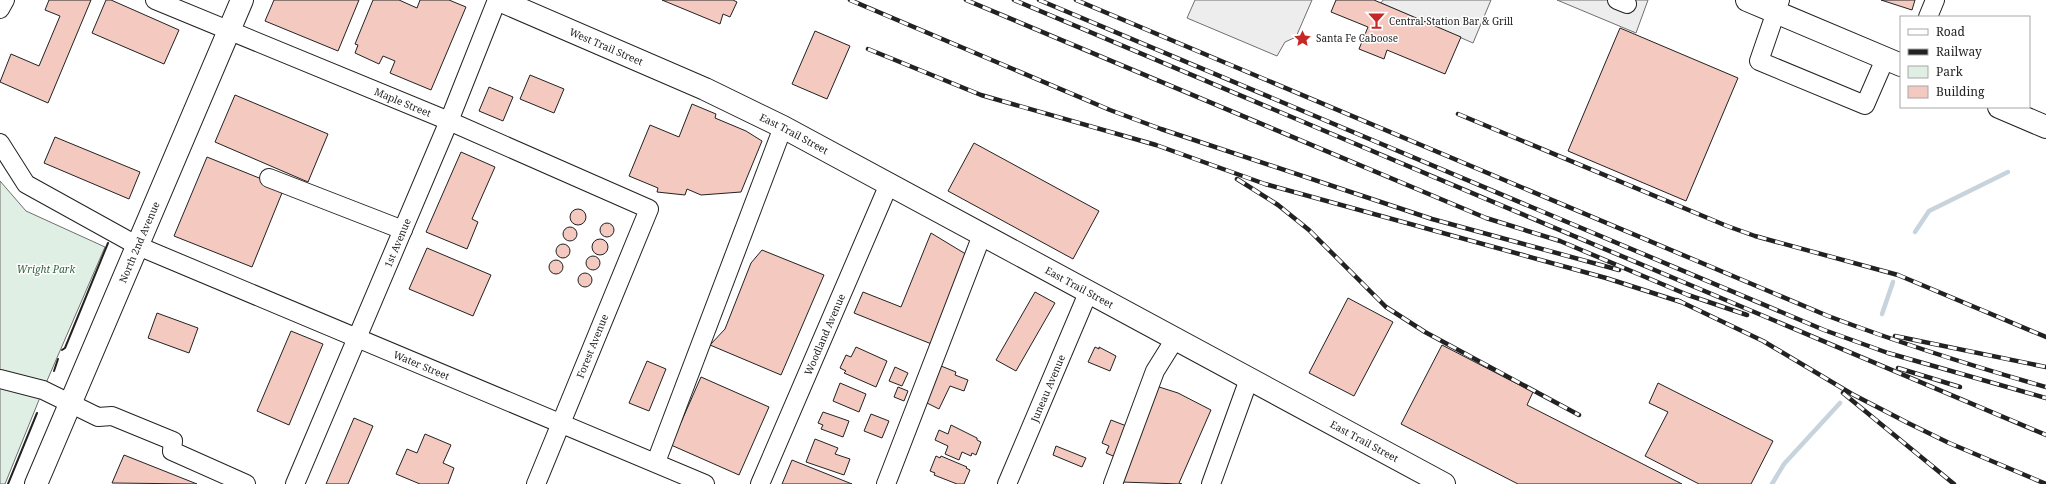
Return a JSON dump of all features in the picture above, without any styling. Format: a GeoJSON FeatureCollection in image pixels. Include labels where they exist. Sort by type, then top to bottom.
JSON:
{"type":"FeatureCollection","features":[{"type":"Feature","properties":{"kind":"main road","name":"North 2nd Avenue"},"geometry":{"type":"LineString","coordinates":[[36,484],[71,406],[242,0]]}},
{"type":"Feature","properties":{"kind":"main road","name":"West Trail Street"},"geometry":{"type":"LineString","coordinates":[[498,0],[714,93]]}},
{"type":"Feature","properties":{"kind":"main road"},"geometry":{"type":"LineString","coordinates":[[1747,0],[1778,6],[1893,62]]}},
{"type":"Feature","properties":{"kind":"main road","name":"East Trail Street"},"geometry":{"type":"LineString","coordinates":[[714,93],[783,127],[1444,484]]}},
{"type":"Feature","properties":{"kind":"main road"},"geometry":{"type":"LineString","coordinates":[[2002,108],[2045,123]]}},
{"type":"Feature","properties":{"kind":"street"},"geometry":{"type":"LineString","coordinates":[[0,9],[5,0]]}},
{"type":"Feature","properties":{"kind":"street","name":"Maple Street"},"geometry":{"type":"LineString","coordinates":[[155,0],[449,121],[648,209]]}},
{"type":"Feature","properties":{"kind":"street","name":"1st Avenue"},"geometry":{"type":"LineString","coordinates":[[295,484],[449,121],[498,0]]}},
{"type":"Feature","properties":{"kind":"street"},"geometry":{"type":"LineString","coordinates":[[1928,16],[1935,0]]}},
{"type":"Feature","properties":{"kind":"street"},"geometry":{"type":"LineString","coordinates":[[1778,6],[1759,61],[1865,105],[1893,62]]}},
{"type":"Feature","properties":{"kind":"street"},"geometry":{"type":"LineString","coordinates":[[656,462],[783,127]]}},
{"type":"Feature","properties":{"kind":"street","name":"Water Street"},"geometry":{"type":"LineString","coordinates":[[0,143],[26,184],[138,246],[561,422],[705,484]]}},
{"type":"Feature","properties":{"kind":"street"},"geometry":{"type":"LineString","coordinates":[[269,178],[403,230]]}},
{"type":"Feature","properties":{"kind":"street","name":"Woodland Avenue"},"geometry":{"type":"LineString","coordinates":[[760,484],[889,184]]}},
{"type":"Feature","properties":{"kind":"street","name":"Forest Avenue"},"geometry":{"type":"LineString","coordinates":[[536,484],[648,209]]}},
{"type":"Feature","properties":{"kind":"street"},"geometry":{"type":"LineString","coordinates":[[886,484],[982,235]]}},
{"type":"Feature","properties":{"kind":"street","name":"Juneau Avenue"},"geometry":{"type":"LineString","coordinates":[[1007,484],[1088,293]]}},
{"type":"Feature","properties":{"kind":"street"},"geometry":{"type":"LineString","coordinates":[[1113,484],[1154,371],[1175,339]]}},
{"type":"Feature","properties":{"kind":"street"},"geometry":{"type":"LineString","coordinates":[[0,379],[42,390],[71,406],[98,417],[112,416],[173,441],[172,451],[246,484]]}},
{"type":"Feature","properties":{"kind":"street"},"geometry":{"type":"LineString","coordinates":[[1211,484],[1249,379]]}},
{"type":"Feature","properties":{"kind":"green space","name":"Wright Park"},"geometry":{"type":"Polygon","coordinates":[[[0,181],[26,211],[105,247],[43,390],[5,484],[0,484],[0,181]]]}},
{"type":"Feature","properties":{"kind":"shaded area"},"geometry":{"type":"Polygon","coordinates":[[[1195,0],[1312,0],[1296,37],[1285,42],[1277,56],[1187,18],[1195,0]]]}},
{"type":"Feature","properties":{"kind":"shaded area"},"geometry":{"type":"Polygon","coordinates":[[[1383,0],[1491,0],[1473,43],[1381,3],[1383,0]]]}},
{"type":"Feature","properties":{"kind":"shaded area"},"geometry":{"type":"Polygon","coordinates":[[[1557,0],[1648,0],[1636,33],[1557,0]]]}},
{"type":"Feature","properties":{"kind":"building"},"geometry":{"type":"Polygon","coordinates":[[[49,0],[91,0],[48,103],[0,82],[11,54],[39,66],[60,16],[45,10],[49,0]]]}},
{"type":"Feature","properties":{"kind":"building"},"geometry":{"type":"Polygon","coordinates":[[[106,0],[111,0],[179,30],[164,64],[92,33],[106,0]]]}},
{"type":"Feature","properties":{"kind":"building"},"geometry":{"type":"Polygon","coordinates":[[[274,0],[359,0],[338,51],[265,21],[274,0]]]}},
{"type":"Feature","properties":{"kind":"building"},"geometry":{"type":"Polygon","coordinates":[[[373,0],[399,0],[417,8],[420,0],[449,0],[466,7],[431,90],[390,73],[395,61],[383,56],[379,64],[355,53],[358,45],[355,44],[373,0]]]}},
{"type":"Feature","properties":{"kind":"building"},"geometry":{"type":"Polygon","coordinates":[[[662,0],[733,0],[737,2],[730,17],[723,14],[720,24],[662,0]]]}},
{"type":"Feature","properties":{"kind":"building"},"geometry":{"type":"Polygon","coordinates":[[[1336,0],[1374,0],[1461,37],[1445,74],[1387,50],[1384,59],[1359,49],[1368,27],[1331,12],[1336,0]]]}},
{"type":"Feature","properties":{"kind":"building"},"geometry":{"type":"Polygon","coordinates":[[[1881,0],[1915,0],[1912,10],[1881,0]]]}},
{"type":"Feature","properties":{"kind":"building"},"geometry":{"type":"Polygon","coordinates":[[[1620,28],[1738,78],[1686,201],[1568,151],[1620,28]]]}},
{"type":"Feature","properties":{"kind":"building"},"geometry":{"type":"Polygon","coordinates":[[[815,31],[850,46],[827,99],[792,84],[815,31]]]}},
{"type":"Feature","properties":{"kind":"building"},"geometry":{"type":"Polygon","coordinates":[[[530,75],[564,89],[554,113],[520,99],[530,75]]]}},
{"type":"Feature","properties":{"kind":"building"},"geometry":{"type":"Polygon","coordinates":[[[489,87],[513,97],[503,121],[479,111],[489,87]]]}},
{"type":"Feature","properties":{"kind":"building"},"geometry":{"type":"Polygon","coordinates":[[[235,95],[328,134],[308,182],[215,142],[235,95]]]}},
{"type":"Feature","properties":{"kind":"building"},"geometry":{"type":"Polygon","coordinates":[[[692,104],[716,114],[715,118],[746,131],[762,141],[741,192],[701,195],[687,189],[685,195],[657,192],[658,188],[629,176],[650,125],[679,137],[692,104]]]}},
{"type":"Feature","properties":{"kind":"building"},"geometry":{"type":"Polygon","coordinates":[[[55,137],[140,172],[129,199],[44,163],[55,137]]]}},
{"type":"Feature","properties":{"kind":"building"},"geometry":{"type":"Polygon","coordinates":[[[974,143],[1099,211],[1073,259],[948,191],[974,143]]]}},
{"type":"Feature","properties":{"kind":"building"},"geometry":{"type":"Polygon","coordinates":[[[461,152],[495,167],[472,219],[478,222],[467,249],[426,232],[461,152]]]}},
{"type":"Feature","properties":{"kind":"building"},"geometry":{"type":"Polygon","coordinates":[[[207,157],[284,188],[252,267],[174,236],[207,157]]]}},
{"type":"Feature","properties":{"kind":"building"},"geometry":{"type":"Polygon","coordinates":[[[578,209],[585,214],[586,217],[581,224],[578,225],[571,220],[570,217],[575,210],[578,209]]]}},
{"type":"Feature","properties":{"kind":"building"},"geometry":{"type":"Polygon","coordinates":[[[604,223],[610,223],[614,227],[614,233],[610,237],[604,237],[600,233],[600,227],[604,223]]]}},
{"type":"Feature","properties":{"kind":"building"},"geometry":{"type":"Polygon","coordinates":[[[567,227],[573,227],[577,231],[577,237],[573,241],[567,241],[563,237],[563,231],[567,227]]]}},
{"type":"Feature","properties":{"kind":"building"},"geometry":{"type":"Polygon","coordinates":[[[931,233],[969,256],[934,345],[854,313],[863,292],[901,307],[931,233]]]}},
{"type":"Feature","properties":{"kind":"building"},"geometry":{"type":"Polygon","coordinates":[[[600,239],[607,244],[608,247],[603,254],[600,255],[593,250],[592,247],[597,240],[600,239]]]}},
{"type":"Feature","properties":{"kind":"building"},"geometry":{"type":"Polygon","coordinates":[[[560,244],[566,244],[570,248],[570,254],[566,258],[560,258],[556,254],[556,248],[560,244]]]}},
{"type":"Feature","properties":{"kind":"building"},"geometry":{"type":"Polygon","coordinates":[[[427,248],[491,275],[473,316],[409,289],[427,248]]]}},
{"type":"Feature","properties":{"kind":"building"},"geometry":{"type":"Polygon","coordinates":[[[762,250],[824,275],[781,375],[710,345],[725,329],[751,263],[762,250]]]}},
{"type":"Feature","properties":{"kind":"building"},"geometry":{"type":"Polygon","coordinates":[[[590,256],[596,256],[600,260],[600,266],[596,270],[590,270],[586,266],[586,260],[590,256]]]}},
{"type":"Feature","properties":{"kind":"building"},"geometry":{"type":"Polygon","coordinates":[[[553,260],[559,260],[563,264],[563,270],[559,274],[553,274],[549,270],[549,264],[553,260]]]}},
{"type":"Feature","properties":{"kind":"building"},"geometry":{"type":"Polygon","coordinates":[[[582,273],[588,273],[592,277],[592,283],[588,287],[582,287],[578,283],[578,277],[582,273]]]}},
{"type":"Feature","properties":{"kind":"building"},"geometry":{"type":"Polygon","coordinates":[[[1035,292],[1055,303],[1016,371],[996,360],[1035,292]]]}},
{"type":"Feature","properties":{"kind":"building"},"geometry":{"type":"Polygon","coordinates":[[[1348,298],[1393,322],[1354,396],[1309,373],[1348,298]]]}},
{"type":"Feature","properties":{"kind":"building"},"geometry":{"type":"Polygon","coordinates":[[[157,313],[198,328],[189,353],[148,338],[157,313]]]}},
{"type":"Feature","properties":{"kind":"building"},"geometry":{"type":"Polygon","coordinates":[[[291,331],[323,344],[289,425],[257,411],[291,331]]]}},
{"type":"Feature","properties":{"kind":"building"},"geometry":{"type":"Polygon","coordinates":[[[1442,345],[1533,392],[1527,405],[1682,484],[1518,484],[1401,424],[1442,345]]]}},
{"type":"Feature","properties":{"kind":"building"},"geometry":{"type":"Polygon","coordinates":[[[856,347],[887,361],[876,387],[844,373],[846,371],[840,368],[846,355],[851,357],[856,347]]]}},
{"type":"Feature","properties":{"kind":"building"},"geometry":{"type":"Polygon","coordinates":[[[1095,347],[1099,349],[1099,347],[1116,356],[1110,371],[1088,362],[1095,347]]]}},
{"type":"Feature","properties":{"kind":"building"},"geometry":{"type":"Polygon","coordinates":[[[647,361],[666,369],[649,411],[629,403],[647,361]]]}},
{"type":"Feature","properties":{"kind":"building"},"geometry":{"type":"Polygon","coordinates":[[[941,366],[956,372],[955,375],[968,380],[964,391],[950,386],[939,409],[925,402],[941,366]]]}},
{"type":"Feature","properties":{"kind":"building"},"geometry":{"type":"Polygon","coordinates":[[[895,367],[908,373],[902,386],[889,381],[895,367]]]}},
{"type":"Feature","properties":{"kind":"building"},"geometry":{"type":"Polygon","coordinates":[[[701,377],[769,407],[739,475],[671,445],[701,377]]]}},
{"type":"Feature","properties":{"kind":"building"},"geometry":{"type":"Polygon","coordinates":[[[840,383],[866,394],[859,412],[833,401],[840,383]]]}},
{"type":"Feature","properties":{"kind":"building"},"geometry":{"type":"Polygon","coordinates":[[[1658,383],[1773,441],[1751,484],[1699,484],[1645,456],[1668,412],[1649,403],[1658,383]]]}},
{"type":"Feature","properties":{"kind":"building"},"geometry":{"type":"Polygon","coordinates":[[[1156,386],[1178,393],[1211,410],[1179,483],[1182,484],[1121,482],[1156,386]]]}},
{"type":"Feature","properties":{"kind":"building"},"geometry":{"type":"Polygon","coordinates":[[[898,387],[908,391],[904,401],[894,397],[898,387]]]}},
{"type":"Feature","properties":{"kind":"building"},"geometry":{"type":"Polygon","coordinates":[[[823,412],[849,421],[843,437],[821,429],[823,425],[818,423],[823,412]]]}},
{"type":"Feature","properties":{"kind":"building"},"geometry":{"type":"Polygon","coordinates":[[[871,414],[889,421],[882,438],[864,431],[871,414]]]}},
{"type":"Feature","properties":{"kind":"building"},"geometry":{"type":"Polygon","coordinates":[[[354,418],[373,426],[348,484],[326,484],[354,418]]]}},
{"type":"Feature","properties":{"kind":"building"},"geometry":{"type":"Polygon","coordinates":[[[1111,420],[1129,427],[1118,458],[1106,453],[1109,446],[1102,443],[1111,420]]]}},
{"type":"Feature","properties":{"kind":"building"},"geometry":{"type":"Polygon","coordinates":[[[951,425],[977,438],[977,440],[981,442],[976,455],[972,453],[971,456],[962,452],[959,460],[945,454],[948,446],[935,440],[939,430],[948,434],[951,425]]]}},
{"type":"Feature","properties":{"kind":"building"},"geometry":{"type":"Polygon","coordinates":[[[425,434],[451,445],[443,463],[454,468],[448,484],[420,484],[396,474],[407,449],[417,453],[425,434]]]}},
{"type":"Feature","properties":{"kind":"building"},"geometry":{"type":"Polygon","coordinates":[[[815,439],[838,448],[835,454],[850,459],[844,475],[806,462],[815,439]]]}},
{"type":"Feature","properties":{"kind":"building"},"geometry":{"type":"Polygon","coordinates":[[[1056,446],[1086,458],[1082,467],[1053,455],[1056,446]]]}},
{"type":"Feature","properties":{"kind":"building"},"geometry":{"type":"Polygon","coordinates":[[[124,455],[197,484],[112,483],[124,455]]]}},
{"type":"Feature","properties":{"kind":"building"},"geometry":{"type":"Polygon","coordinates":[[[936,456],[940,458],[941,456],[967,467],[966,468],[970,470],[964,484],[957,484],[934,475],[935,473],[930,471],[936,456]]]}},
{"type":"Feature","properties":{"kind":"building"},"geometry":{"type":"Polygon","coordinates":[[[792,460],[852,484],[782,484],[792,460]]]}},
{"type":"Feature","properties":{"kind":"waterway"},"geometry":{"type":"LineString","coordinates":[[1915,232],[1929,211],[2008,172]]}},
{"type":"Feature","properties":{"kind":"waterway"},"geometry":{"type":"LineString","coordinates":[[1882,314],[1893,282]]}},
{"type":"Feature","properties":{"kind":"waterway"},"geometry":{"type":"LineString","coordinates":[[1772,484],[1784,464],[1840,403]]}},
{"type":"Feature","properties":{"kind":"railway"},"geometry":{"type":"LineString","coordinates":[[850,0],[1110,110],[1161,129],[1432,219],[1619,270]]}},
{"type":"Feature","properties":{"kind":"railway"},"geometry":{"type":"LineString","coordinates":[[966,0],[1486,218],[1560,241],[1688,295],[1747,315]]}},
{"type":"Feature","properties":{"kind":"railway"},"geometry":{"type":"LineString","coordinates":[[1014,0],[2046,435]]}},
{"type":"Feature","properties":{"kind":"railway"},"geometry":{"type":"LineString","coordinates":[[1039,0],[1824,330],[1888,353],[2046,398]]}},
{"type":"Feature","properties":{"kind":"railway"},"geometry":{"type":"LineString","coordinates":[[1076,0],[1828,316],[1936,354],[2046,387]]}},
{"type":"Feature","properties":{"kind":"railway"},"geometry":{"type":"LineString","coordinates":[[868,49],[981,95],[1156,145],[1265,184],[1606,278],[1681,302]]}},
{"type":"Feature","properties":{"kind":"railway"},"geometry":{"type":"LineString","coordinates":[[1458,114],[1727,226],[1755,236],[1898,275],[2046,337]]}},
{"type":"Feature","properties":{"kind":"railway"},"geometry":{"type":"LineString","coordinates":[[1237,179],[1278,205],[1309,230],[1386,307],[1425,332],[1579,415]]}},
{"type":"Feature","properties":{"kind":"railway"},"geometry":{"type":"LineString","coordinates":[[1677,300],[1763,341],[1852,394],[1908,423],[1949,443],[2046,484]]}},
{"type":"Feature","properties":{"kind":"railway"},"geometry":{"type":"LineString","coordinates":[[1895,336],[2046,367]]}},
{"type":"Feature","properties":{"kind":"railway"},"geometry":{"type":"LineString","coordinates":[[1898,368],[1960,387]]}},
{"type":"Feature","properties":{"kind":"railway"},"geometry":{"type":"LineString","coordinates":[[1843,393],[1954,484]]}},
{"type":"Feature","properties":{"kind":"wall"},"geometry":{"type":"LineString","coordinates":[[62,350],[65,348],[108,243]]}},
{"type":"Feature","properties":{"kind":"wall"},"geometry":{"type":"LineString","coordinates":[[54,371],[58,359]]}},
{"type":"Feature","properties":{"kind":"wall"},"geometry":{"type":"LineString","coordinates":[[8,484],[37,413]]}},
{"type":"Feature","properties":{"kind":"place","name":"Central Station Bar & Grill"},"geometry":{"type":"Point","coordinates":[1376,21]}},
{"type":"Feature","properties":{"kind":"place","name":"Santa Fe Caboose"},"geometry":{"type":"Point","coordinates":[1303,38]}}]}
